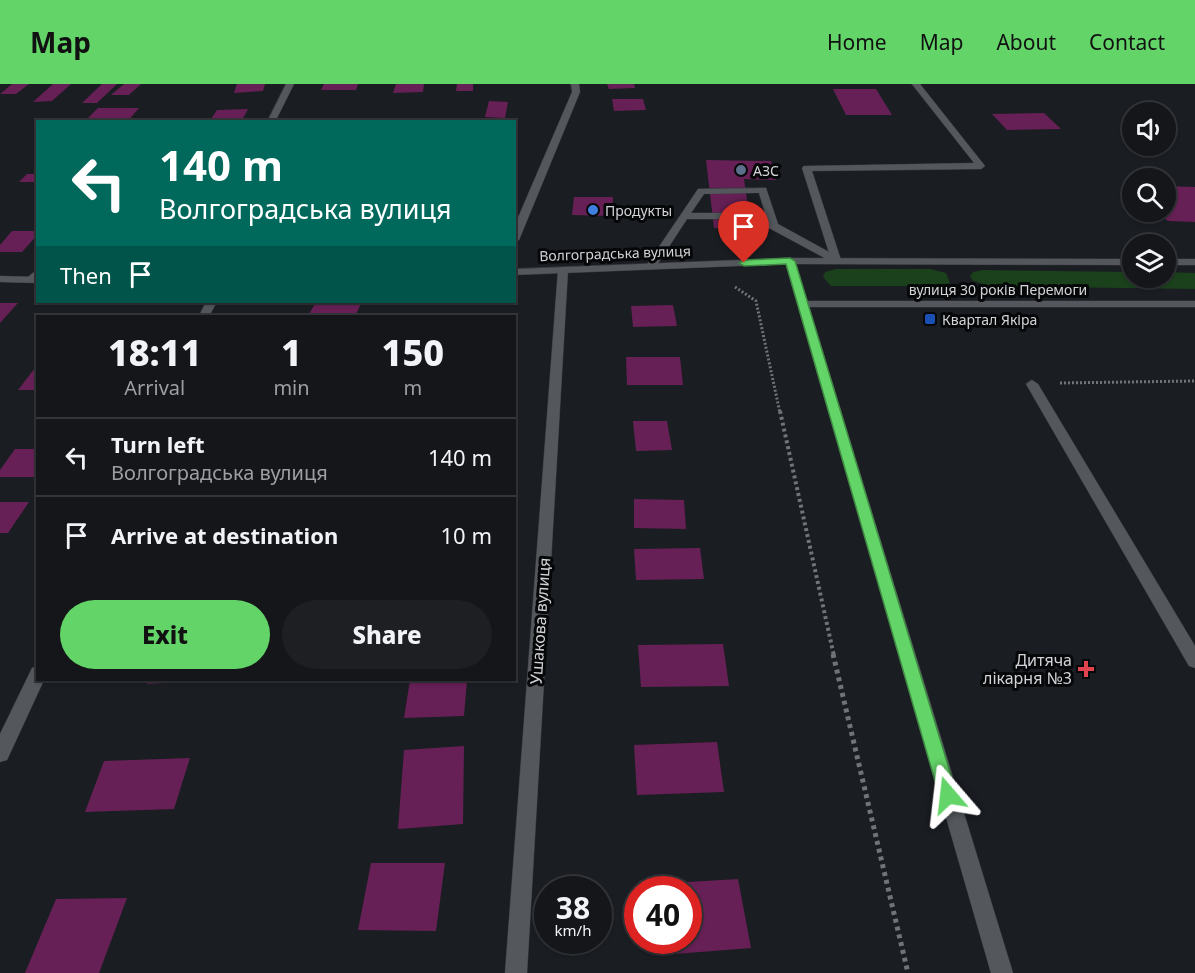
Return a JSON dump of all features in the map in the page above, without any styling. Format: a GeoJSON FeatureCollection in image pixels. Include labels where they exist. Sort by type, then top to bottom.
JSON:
{"type":"FeatureCollection","features":[{"type":"Feature","properties":{"kind":"street"},"geometry":{"type":"LineString","coordinates":[[272,120],[290,84]]}},
{"type":"Feature","properties":{"kind":"street"},"geometry":{"type":"LineString","coordinates":[[516,235],[576,92],[575,84]]}},
{"type":"Feature","properties":{"kind":"street"},"geometry":{"type":"LineString","coordinates":[[836,260],[807,168],[981,166],[916,84]]}},
{"type":"Feature","properties":{"kind":"street"},"geometry":{"type":"LineString","coordinates":[[651,266],[701,191],[763,190],[773,226],[836,260]]}},
{"type":"Feature","properties":{"kind":"street"},"geometry":{"type":"LineString","coordinates":[[684,216],[770,216]]}},
{"type":"Feature","properties":{"kind":"street"},"geometry":{"type":"LineString","coordinates":[[790,261],[1002,973]]}},
{"type":"Feature","properties":{"kind":"street","name":"вулиця 30 років Перемоги"},"geometry":{"type":"LineString","coordinates":[[790,261],[1122,262]]}},
{"type":"Feature","properties":{"kind":"street","name":"Волгоградська вулиця"},"geometry":{"type":"LineString","coordinates":[[516,272],[790,261]]}},
{"type":"Feature","properties":{"kind":"street"},"geometry":{"type":"LineString","coordinates":[[1176,262],[1195,262]]}},
{"type":"Feature","properties":{"kind":"street","name":"Ушакова вулиця"},"geometry":{"type":"LineString","coordinates":[[516,973],[563,270]]}},
{"type":"Feature","properties":{"kind":"street"},"geometry":{"type":"LineString","coordinates":[[0,279],[36,277]]}},
{"type":"Feature","properties":{"kind":"street","name":"вулиця 30 років Перемоги"},"geometry":{"type":"LineString","coordinates":[[801,304],[1195,304]]}},
{"type":"Feature","properties":{"kind":"street"},"geometry":{"type":"LineString","coordinates":[[1032,384],[1195,661]]}},
{"type":"Feature","properties":{"kind":"street"},"geometry":{"type":"LineString","coordinates":[[0,754],[36,677]]}},
{"type":"Feature","properties":{"kind":"path"},"geometry":{"type":"LineString","coordinates":[[729,283],[756,301],[844,703],[908,973]]}},
{"type":"Feature","properties":{"kind":"path"},"geometry":{"type":"LineString","coordinates":[[1032,384],[1195,381]]}},
{"type":"Feature","properties":{"kind":"green space"},"geometry":{"type":"Polygon","coordinates":[[[836,269],[930,269],[946,273],[950,283],[936,286],[831,286],[823,277],[825,272],[836,269]]]}},
{"type":"Feature","properties":{"kind":"green space"},"geometry":{"type":"Polygon","coordinates":[[[983,270],[1122,272],[1122,288],[990,286],[973,281],[970,276],[973,272],[983,270]]]}},
{"type":"Feature","properties":{"kind":"green space"},"geometry":{"type":"Polygon","coordinates":[[[1176,272],[1195,273],[1195,289],[1127,288],[1176,288],[1176,272]]]}},
{"type":"Feature","properties":{"kind":"building"},"geometry":{"type":"Polygon","coordinates":[[[12,84],[29,84],[16,94],[0,94],[12,84]]]}},
{"type":"Feature","properties":{"kind":"building"},"geometry":{"type":"Polygon","coordinates":[[[53,84],[71,84],[52,101],[33,102],[53,84]]]}},
{"type":"Feature","properties":{"kind":"building"},"geometry":{"type":"Polygon","coordinates":[[[102,84],[117,84],[97,103],[82,103],[102,84]]]}},
{"type":"Feature","properties":{"kind":"building"},"geometry":{"type":"Polygon","coordinates":[[[124,84],[141,84],[129,95],[111,95],[124,84]]]}},
{"type":"Feature","properties":{"kind":"building"},"geometry":{"type":"Polygon","coordinates":[[[237,84],[265,84],[263,91],[234,93],[237,84]]]}},
{"type":"Feature","properties":{"kind":"building"},"geometry":{"type":"Polygon","coordinates":[[[324,84],[358,84],[356,90],[321,90],[324,84]]]}},
{"type":"Feature","properties":{"kind":"building"},"geometry":{"type":"Polygon","coordinates":[[[396,84],[424,84],[423,92],[393,93],[396,84]]]}},
{"type":"Feature","properties":{"kind":"building"},"geometry":{"type":"Polygon","coordinates":[[[457,84],[473,84],[473,91],[456,91],[457,84]]]}},
{"type":"Feature","properties":{"kind":"building"},"geometry":{"type":"Polygon","coordinates":[[[607,84],[634,84],[635,88],[609,89],[607,84]]]}},
{"type":"Feature","properties":{"kind":"building"},"geometry":{"type":"Polygon","coordinates":[[[833,89],[876,89],[892,115],[846,115],[833,89]]]}},
{"type":"Feature","properties":{"kind":"building"},"geometry":{"type":"Polygon","coordinates":[[[612,99],[643,99],[646,110],[614,111],[612,99]]]}},
{"type":"Feature","properties":{"kind":"building"},"geometry":{"type":"Polygon","coordinates":[[[489,101],[508,102],[505,118],[485,117],[489,101]]]}},
{"type":"Feature","properties":{"kind":"building"},"geometry":{"type":"Polygon","coordinates":[[[98,108],[139,108],[129,120],[86,120],[98,108]]]}},
{"type":"Feature","properties":{"kind":"building"},"geometry":{"type":"Polygon","coordinates":[[[248,109],[242,120],[210,120],[217,110],[248,109]]]}},
{"type":"Feature","properties":{"kind":"building"},"geometry":{"type":"Polygon","coordinates":[[[1044,113],[1061,129],[1007,130],[992,114],[1044,113]]]}},
{"type":"Feature","properties":{"kind":"building"},"geometry":{"type":"Polygon","coordinates":[[[706,160],[771,161],[776,180],[744,179],[751,228],[714,228],[706,160]]]}},
{"type":"Feature","properties":{"kind":"building"},"geometry":{"type":"Polygon","coordinates":[[[27,174],[36,174],[36,182],[19,182],[27,174]]]}},
{"type":"Feature","properties":{"kind":"building"},"geometry":{"type":"Polygon","coordinates":[[[1176,186],[1195,187],[1195,222],[1176,221],[1176,186]]]}},
{"type":"Feature","properties":{"kind":"building"},"geometry":{"type":"Polygon","coordinates":[[[574,197],[613,197],[612,216],[572,215],[574,197]]]}},
{"type":"Feature","properties":{"kind":"building"},"geometry":{"type":"Polygon","coordinates":[[[12,231],[36,231],[36,236],[22,252],[0,252],[0,245],[12,231]]]}},
{"type":"Feature","properties":{"kind":"building"},"geometry":{"type":"Polygon","coordinates":[[[0,303],[18,303],[0,323],[0,303]]]}},
{"type":"Feature","properties":{"kind":"building"},"geometry":{"type":"Polygon","coordinates":[[[315,303],[361,304],[356,315],[309,315],[315,303]]]}},
{"type":"Feature","properties":{"kind":"building"},"geometry":{"type":"Polygon","coordinates":[[[673,305],[677,326],[633,327],[631,306],[673,305]]]}},
{"type":"Feature","properties":{"kind":"building"},"geometry":{"type":"Polygon","coordinates":[[[626,357],[680,357],[683,385],[627,385],[626,357]]]}},
{"type":"Feature","properties":{"kind":"building"},"geometry":{"type":"Polygon","coordinates":[[[36,367],[36,390],[18,390],[36,367]]]}},
{"type":"Feature","properties":{"kind":"building"},"geometry":{"type":"Polygon","coordinates":[[[633,421],[667,421],[672,450],[636,451],[633,421]]]}},
{"type":"Feature","properties":{"kind":"building"},"geometry":{"type":"Polygon","coordinates":[[[15,449],[36,449],[36,477],[0,477],[0,470],[15,449]]]}},
{"type":"Feature","properties":{"kind":"building"},"geometry":{"type":"Polygon","coordinates":[[[634,499],[684,500],[686,529],[634,528],[634,499]]]}},
{"type":"Feature","properties":{"kind":"building"},"geometry":{"type":"Polygon","coordinates":[[[0,502],[29,502],[8,533],[0,533],[0,502]]]}},
{"type":"Feature","properties":{"kind":"building"},"geometry":{"type":"Polygon","coordinates":[[[700,548],[704,579],[636,580],[634,549],[700,548]]]}},
{"type":"Feature","properties":{"kind":"building"},"geometry":{"type":"Polygon","coordinates":[[[723,644],[729,686],[641,687],[638,645],[723,644]]]}},
{"type":"Feature","properties":{"kind":"building"},"geometry":{"type":"Polygon","coordinates":[[[148,681],[197,681],[147,684],[148,681]]]}},
{"type":"Feature","properties":{"kind":"building"},"geometry":{"type":"Polygon","coordinates":[[[410,681],[467,681],[464,716],[404,718],[410,681]]]}},
{"type":"Feature","properties":{"kind":"building"},"geometry":{"type":"Polygon","coordinates":[[[717,742],[724,792],[637,795],[634,745],[717,742]]]}},
{"type":"Feature","properties":{"kind":"building"},"geometry":{"type":"Polygon","coordinates":[[[464,746],[463,824],[398,829],[404,750],[464,746]]]}},
{"type":"Feature","properties":{"kind":"building"},"geometry":{"type":"Polygon","coordinates":[[[190,758],[174,809],[85,812],[104,761],[190,758]]]}},
{"type":"Feature","properties":{"kind":"building"},"geometry":{"type":"Polygon","coordinates":[[[371,863],[445,863],[436,931],[358,930],[371,863]]]}},
{"type":"Feature","properties":{"kind":"building"},"geometry":{"type":"Polygon","coordinates":[[[738,879],[751,948],[702,952],[702,881],[738,879]]]}},
{"type":"Feature","properties":{"kind":"building"},"geometry":{"type":"Polygon","coordinates":[[[127,898],[99,973],[25,973],[56,899],[127,898]]]}},
{"type":"Feature","properties":{"kind":"place","name":"АЗС"},"geometry":{"type":"Point","coordinates":[741,170]}},
{"type":"Feature","properties":{"kind":"place","name":"Продукты"},"geometry":{"type":"Point","coordinates":[593,210]}},
{"type":"Feature","properties":{"kind":"place","name":"Квартал Якіра"},"geometry":{"type":"Point","coordinates":[930,319]}},
{"type":"Feature","properties":{"kind":"place","name":"Дитяча лікарня №3"},"geometry":{"type":"Point","coordinates":[1086,669]}},
{"type":"Feature","properties":{"kind":"route"},"geometry":{"type":"LineString","coordinates":[[744,263],[790,261],[948,795]]}}]}
